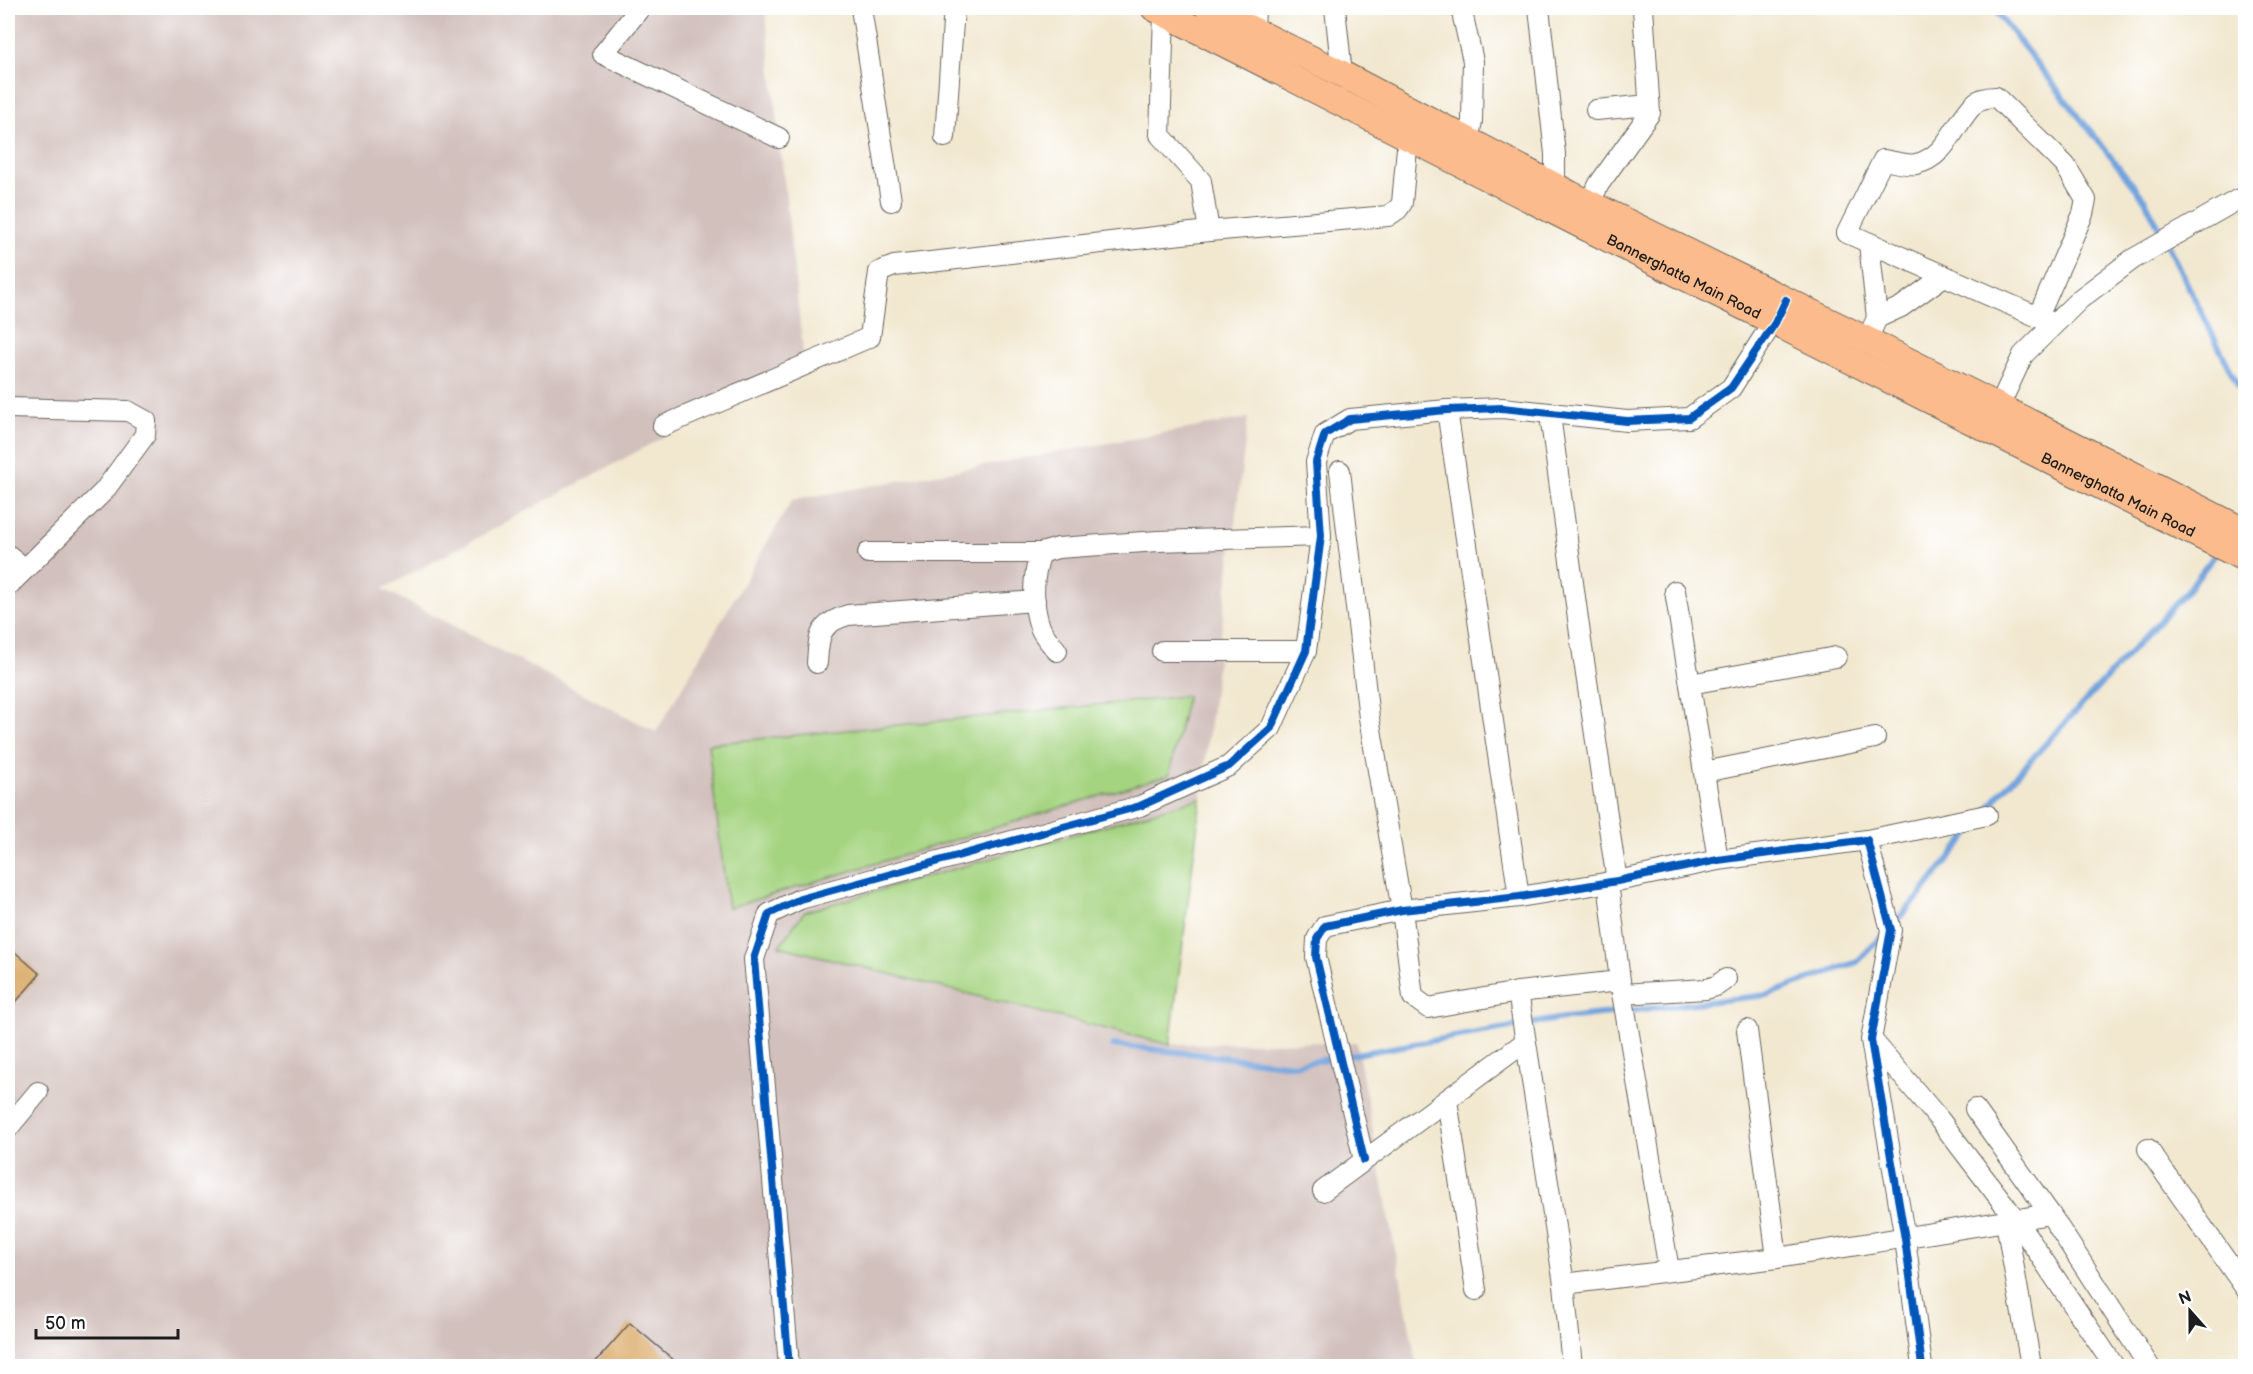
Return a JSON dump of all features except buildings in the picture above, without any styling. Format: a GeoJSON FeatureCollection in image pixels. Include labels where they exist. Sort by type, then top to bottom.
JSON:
{"type":"FeatureCollection","features":[{"type":"Feature","properties":{"kind":"main road"},"geometry":{"type":"LineString","coordinates":[[1208,8],[1255,19],[1342,75],[1468,141],[1549,196],[1589,204],[1780,312],[1872,329],[1998,407],[2234,540]]}},
{"type":"Feature","properties":{"kind":"main road","name":"Bannerghatta Main Road"},"geometry":{"type":"LineString","coordinates":[[1159,10],[1408,137],[1549,196],[1780,312],[1987,430],[2234,540]]}},
{"type":"Feature","properties":{"kind":"street"},"geometry":{"type":"LineString","coordinates":[[640,8],[603,54],[779,138]]}},
{"type":"Feature","properties":{"kind":"street"},"geometry":{"type":"LineString","coordinates":[[861,8],[891,201]]}},
{"type":"Feature","properties":{"kind":"street"},"geometry":{"type":"LineString","coordinates":[[945,137],[954,8]]}},
{"type":"Feature","properties":{"kind":"street"},"geometry":{"type":"LineString","coordinates":[[1335,8],[1342,75]]}},
{"type":"Feature","properties":{"kind":"street"},"geometry":{"type":"LineString","coordinates":[[1461,8],[1473,61],[1472,121],[1468,141]]}},
{"type":"Feature","properties":{"kind":"street"},"geometry":{"type":"LineString","coordinates":[[1539,8],[1556,154],[1549,196]]}},
{"type":"Feature","properties":{"kind":"street"},"geometry":{"type":"LineString","coordinates":[[1589,204],[1599,184],[1650,112],[1642,8]]}},
{"type":"Feature","properties":{"kind":"street"},"geometry":{"type":"LineString","coordinates":[[1159,10],[1160,135],[1201,181],[1209,231]]}},
{"type":"Feature","properties":{"kind":"street"},"geometry":{"type":"LineString","coordinates":[[1987,430],[2023,355],[2046,320],[2086,200],[2065,165],[1996,97],[1987,97],[1975,103],[1947,144],[1930,158],[1915,165],[1883,160],[1847,233],[2046,320]]}},
{"type":"Feature","properties":{"kind":"street"},"geometry":{"type":"LineString","coordinates":[[1596,110],[1649,105]]}},
{"type":"Feature","properties":{"kind":"street"},"geometry":{"type":"LineString","coordinates":[[663,426],[870,338],[879,272],[894,266],[1209,231],[1388,216],[1402,203],[1408,137]]}},
{"type":"Feature","properties":{"kind":"street"},"geometry":{"type":"LineString","coordinates":[[2046,320],[2080,299],[2133,259],[2246,197]]}},
{"type":"Feature","properties":{"kind":"street"},"geometry":{"type":"LineString","coordinates":[[1869,243],[1872,329]]}},
{"type":"Feature","properties":{"kind":"street"},"geometry":{"type":"LineString","coordinates":[[1872,329],[1944,276]]}},
{"type":"Feature","properties":{"kind":"street"},"geometry":{"type":"LineString","coordinates":[[789,1366],[754,959],[769,914],[800,899],[1140,806],[1229,766],[1271,728],[1306,651],[1321,537],[1317,462],[1325,434],[1350,419],[1448,410],[1502,408],[1550,415],[1627,421],[1689,418],[1731,388],[1780,312]]}},
{"type":"Feature","properties":{"kind":"street"},"geometry":{"type":"LineString","coordinates":[[8,408],[128,411],[146,421],[145,435],[104,491],[8,586]]}},
{"type":"Feature","properties":{"kind":"street"},"geometry":{"type":"LineString","coordinates":[[1448,410],[1519,897]]}},
{"type":"Feature","properties":{"kind":"street"},"geometry":{"type":"LineString","coordinates":[[1550,415],[1612,882],[1621,988],[1669,1270]]}},
{"type":"Feature","properties":{"kind":"street"},"geometry":{"type":"LineString","coordinates":[[1340,471],[1369,718],[1402,910],[1413,997],[1428,1008],[1518,992],[1621,988],[1706,988],[1716,986],[1726,979]]}},
{"type":"Feature","properties":{"kind":"street"},"geometry":{"type":"LineString","coordinates":[[868,553],[1041,553],[1058,548],[1158,541],[1321,537]]}},
{"type":"Feature","properties":{"kind":"street"},"geometry":{"type":"LineString","coordinates":[[1041,553],[1035,569],[1035,601],[1041,629],[1057,651]]}},
{"type":"Feature","properties":{"kind":"street"},"geometry":{"type":"LineString","coordinates":[[8,555],[25,569]]}},
{"type":"Feature","properties":{"kind":"street"},"geometry":{"type":"LineString","coordinates":[[1676,591],[1718,860]]}},
{"type":"Feature","properties":{"kind":"street"},"geometry":{"type":"LineString","coordinates":[[817,663],[819,635],[825,626],[837,618],[848,615],[1035,601]]}},
{"type":"Feature","properties":{"kind":"street"},"geometry":{"type":"LineString","coordinates":[[1162,651],[1306,651]]}},
{"type":"Feature","properties":{"kind":"street"},"geometry":{"type":"LineString","coordinates":[[1690,684],[1836,657]]}},
{"type":"Feature","properties":{"kind":"street"},"geometry":{"type":"LineString","coordinates":[[1704,772],[1875,738]]}},
{"type":"Feature","properties":{"kind":"street"},"geometry":{"type":"LineString","coordinates":[[1364,1160],[1316,957],[1317,939],[1325,926],[1402,910],[1519,897],[1612,882],[1718,860],[1867,840],[1987,815]]}},
{"type":"Feature","properties":{"kind":"street"},"geometry":{"type":"LineString","coordinates":[[1867,840],[1891,930],[1871,1040],[1905,1239],[1922,1366]]}},
{"type":"Feature","properties":{"kind":"street"},"geometry":{"type":"LineString","coordinates":[[1518,992],[1564,1284],[1572,1366]]}},
{"type":"Feature","properties":{"kind":"street"},"geometry":{"type":"LineString","coordinates":[[1747,1030],[1777,1258]]}},
{"type":"Feature","properties":{"kind":"street"},"geometry":{"type":"LineString","coordinates":[[1871,1040],[1939,1119],[2114,1366]]}},
{"type":"Feature","properties":{"kind":"street"},"geometry":{"type":"LineString","coordinates":[[1323,1191],[1525,1042]]}},
{"type":"Feature","properties":{"kind":"street"},"geometry":{"type":"LineString","coordinates":[[8,1128],[38,1092]]}},
{"type":"Feature","properties":{"kind":"street"},"geometry":{"type":"LineString","coordinates":[[1446,1100],[1476,1290]]}},
{"type":"Feature","properties":{"kind":"street"},"geometry":{"type":"LineString","coordinates":[[1975,1109],[2050,1215],[2149,1366]]}},
{"type":"Feature","properties":{"kind":"street"},"geometry":{"type":"LineString","coordinates":[[2148,1149],[2246,1289]]}},
{"type":"Feature","properties":{"kind":"street"},"geometry":{"type":"LineString","coordinates":[[1564,1284],[1777,1258],[2050,1215]]}},
{"type":"Feature","properties":{"kind":"street"},"geometry":{"type":"LineString","coordinates":[[2011,1221],[2031,1366]]}},
{"type":"Feature","properties":{"kind":"shaded area"},"geometry":{"type":"Polygon","coordinates":[[[8,8],[765,8],[804,361],[383,589],[656,732],[792,500],[1248,418],[1170,1044],[1356,1042],[1417,1366],[8,1366],[8,8]]]}},
{"type":"Feature","properties":{"kind":"green space"},"geometry":{"type":"Polygon","coordinates":[[[1187,696],[1169,775],[728,908],[708,744],[1187,696]]]}},
{"type":"Feature","properties":{"kind":"green space"},"geometry":{"type":"Polygon","coordinates":[[[1201,798],[1170,1045],[779,946],[804,912],[1201,798]]]}},
{"type":"Feature","properties":{"kind":"waterway"},"geometry":{"type":"LineString","coordinates":[[1993,8],[2145,200],[2246,401]]}},
{"type":"Feature","properties":{"kind":"waterway"},"geometry":{"type":"LineString","coordinates":[[1986,812],[2001,792],[2187,591],[2218,551]]}},
{"type":"Feature","properties":{"kind":"waterway"},"geometry":{"type":"LineString","coordinates":[[1894,923],[1918,898],[1978,822]]}},
{"type":"Feature","properties":{"kind":"waterway"},"geometry":{"type":"LineString","coordinates":[[1113,1045],[1293,1065],[1557,1019],[1767,995],[1857,962],[1885,933]]}},
{"type":"Feature","properties":{"kind":"cycle path"},"geometry":{"type":"LineString","coordinates":[[789,1366],[754,959],[769,914],[800,899],[1140,806],[1229,766],[1271,728],[1306,651],[1321,536],[1316,462],[1325,434],[1350,419],[1447,410],[1502,408],[1627,421],[1689,418],[1731,388],[1775,323],[1786,300]]}},
{"type":"Feature","properties":{"kind":"cycle path"},"geometry":{"type":"LineString","coordinates":[[1364,1160],[1316,957],[1317,939],[1325,926],[1402,910],[1519,897],[1617,881],[1718,860],[1867,840],[1891,930],[1871,1040],[1905,1239],[1922,1366]]}}]}
